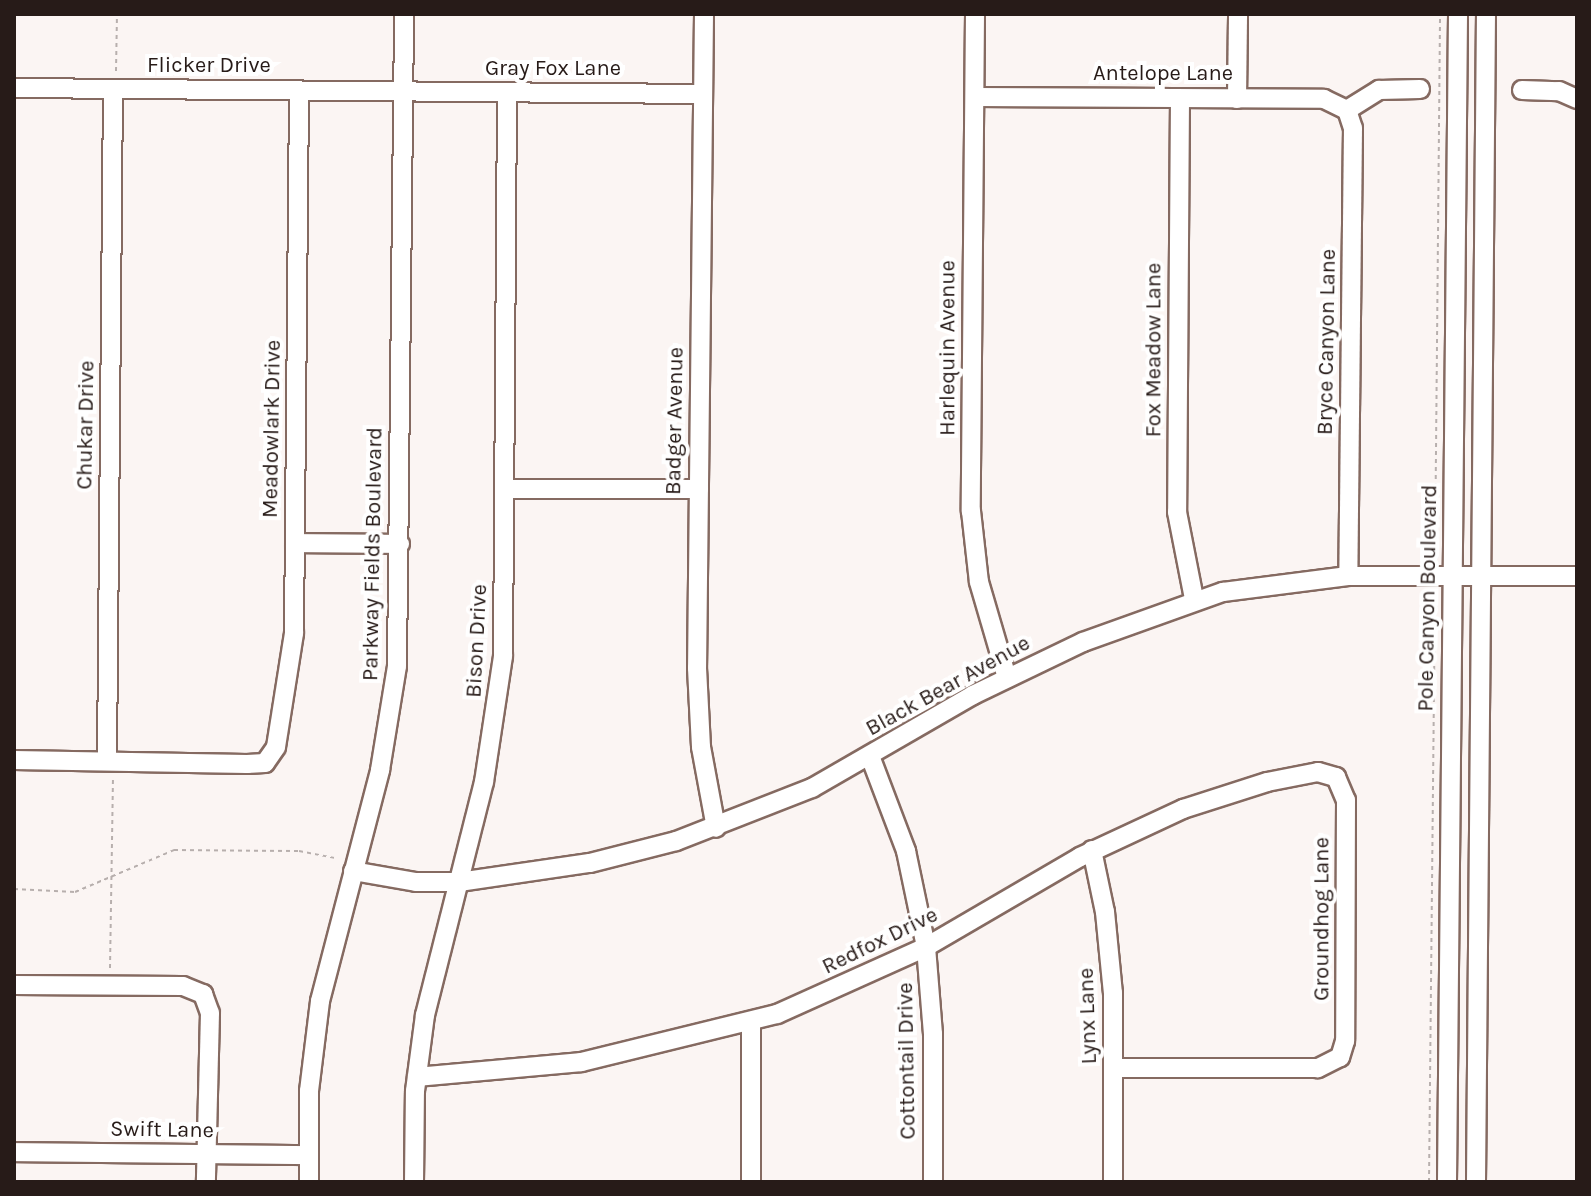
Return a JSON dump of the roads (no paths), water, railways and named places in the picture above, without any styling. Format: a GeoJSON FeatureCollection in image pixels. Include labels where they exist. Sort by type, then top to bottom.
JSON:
{"type":"FeatureCollection","features":[{"type":"Feature","properties":{"kind":"street","name":"Parkway Fields Boulevard"},"geometry":{"type":"LineString","coordinates":[[309,1182],[317,1015],[393,704],[400,544],[404,14]]}},
{"type":"Feature","properties":{"kind":"street","name":"Badger Avenue"},"geometry":{"type":"LineString","coordinates":[[704,14],[699,719],[716,828]]}},
{"type":"Feature","properties":{"kind":"street","name":"Harlequin Avenue"},"geometry":{"type":"LineString","coordinates":[[975,14],[972,534],[984,606],[1007,678]]}},
{"type":"Feature","properties":{"kind":"street"},"geometry":{"type":"LineString","coordinates":[[1237,99],[1238,14]]}},
{"type":"Feature","properties":{"kind":"street","name":"Pole Canyon Boulevard"},"geometry":{"type":"LineString","coordinates":[[1447,1182],[1458,14]]}},
{"type":"Feature","properties":{"kind":"street"},"geometry":{"type":"LineString","coordinates":[[1476,1182],[1486,14]]}},
{"type":"Feature","properties":{"kind":"street","name":"Flicker Drive"},"geometry":{"type":"LineString","coordinates":[[14,88],[115,83],[403,92]]}},
{"type":"Feature","properties":{"kind":"street","name":"Chukar Drive"},"geometry":{"type":"LineString","coordinates":[[107,761],[115,83]]}},
{"type":"Feature","properties":{"kind":"street"},"geometry":{"type":"LineString","coordinates":[[1347,110],[1379,90],[1420,89]]}},
{"type":"Feature","properties":{"kind":"street"},"geometry":{"type":"LineString","coordinates":[[1522,90],[1559,91],[1577,99]]}},
{"type":"Feature","properties":{"kind":"street","name":"Meadowlark Drive"},"geometry":{"type":"LineString","coordinates":[[107,761],[265,763],[276,747],[290,682],[295,543],[299,91]]}},
{"type":"Feature","properties":{"kind":"street","name":"Gray Fox Lane"},"geometry":{"type":"LineString","coordinates":[[403,92],[703,94]]}},
{"type":"Feature","properties":{"kind":"street","name":"Bison Drive"},"geometry":{"type":"LineString","coordinates":[[414,1182],[417,1077],[430,989],[459,882],[500,691],[505,489],[507,92]]}},
{"type":"Feature","properties":{"kind":"street","name":"Antelope Lane"},"geometry":{"type":"LineString","coordinates":[[975,97],[1330,100],[1347,110]]}},
{"type":"Feature","properties":{"kind":"street","name":"Fox Meadow Lane"},"geometry":{"type":"LineString","coordinates":[[1180,99],[1177,512],[1194,599]]}},
{"type":"Feature","properties":{"kind":"street","name":"Bryce Canyon Lane"},"geometry":{"type":"LineString","coordinates":[[1347,110],[1353,128],[1348,576]]}},
{"type":"Feature","properties":{"kind":"street"},"geometry":{"type":"LineString","coordinates":[[505,489],[699,489]]}},
{"type":"Feature","properties":{"kind":"street"},"geometry":{"type":"LineString","coordinates":[[295,543],[400,544]]}},
{"type":"Feature","properties":{"kind":"street","name":"Black Bear Avenue"},"geometry":{"type":"LineString","coordinates":[[353,871],[416,882],[459,882],[590,863],[716,828],[812,788],[1007,678],[1194,599],[1256,585],[1348,576],[1577,576]]}},
{"type":"Feature","properties":{"kind":"street","name":"Cottontail Drive"},"geometry":{"type":"LineString","coordinates":[[870,756],[906,851],[926,947],[933,1034],[933,1182]]}},
{"type":"Feature","properties":{"kind":"street"},"geometry":{"type":"LineString","coordinates":[[14,760],[107,761]]}},
{"type":"Feature","properties":{"kind":"street","name":"Redfox Drive"},"geometry":{"type":"LineString","coordinates":[[417,1077],[499,1074],[581,1062],[751,1022],[926,947],[1092,850],[1235,790],[1318,772],[1336,777]]}},
{"type":"Feature","properties":{"kind":"street","name":"Groundhog Lane"},"geometry":{"type":"LineString","coordinates":[[1114,1068],[1318,1068],[1336,1061],[1344,1046],[1346,800],[1336,777]]}},
{"type":"Feature","properties":{"kind":"street","name":"Lynx Lane"},"geometry":{"type":"LineString","coordinates":[[1092,850],[1111,961],[1113,1182]]}},
{"type":"Feature","properties":{"kind":"street"},"geometry":{"type":"LineString","coordinates":[[14,985],[183,986],[203,994],[210,1013],[206,1182]]}},
{"type":"Feature","properties":{"kind":"street"},"geometry":{"type":"LineString","coordinates":[[751,1022],[751,1182]]}},
{"type":"Feature","properties":{"kind":"street","name":"Swift Lane"},"geometry":{"type":"LineString","coordinates":[[14,1152],[309,1155]]}}]}
